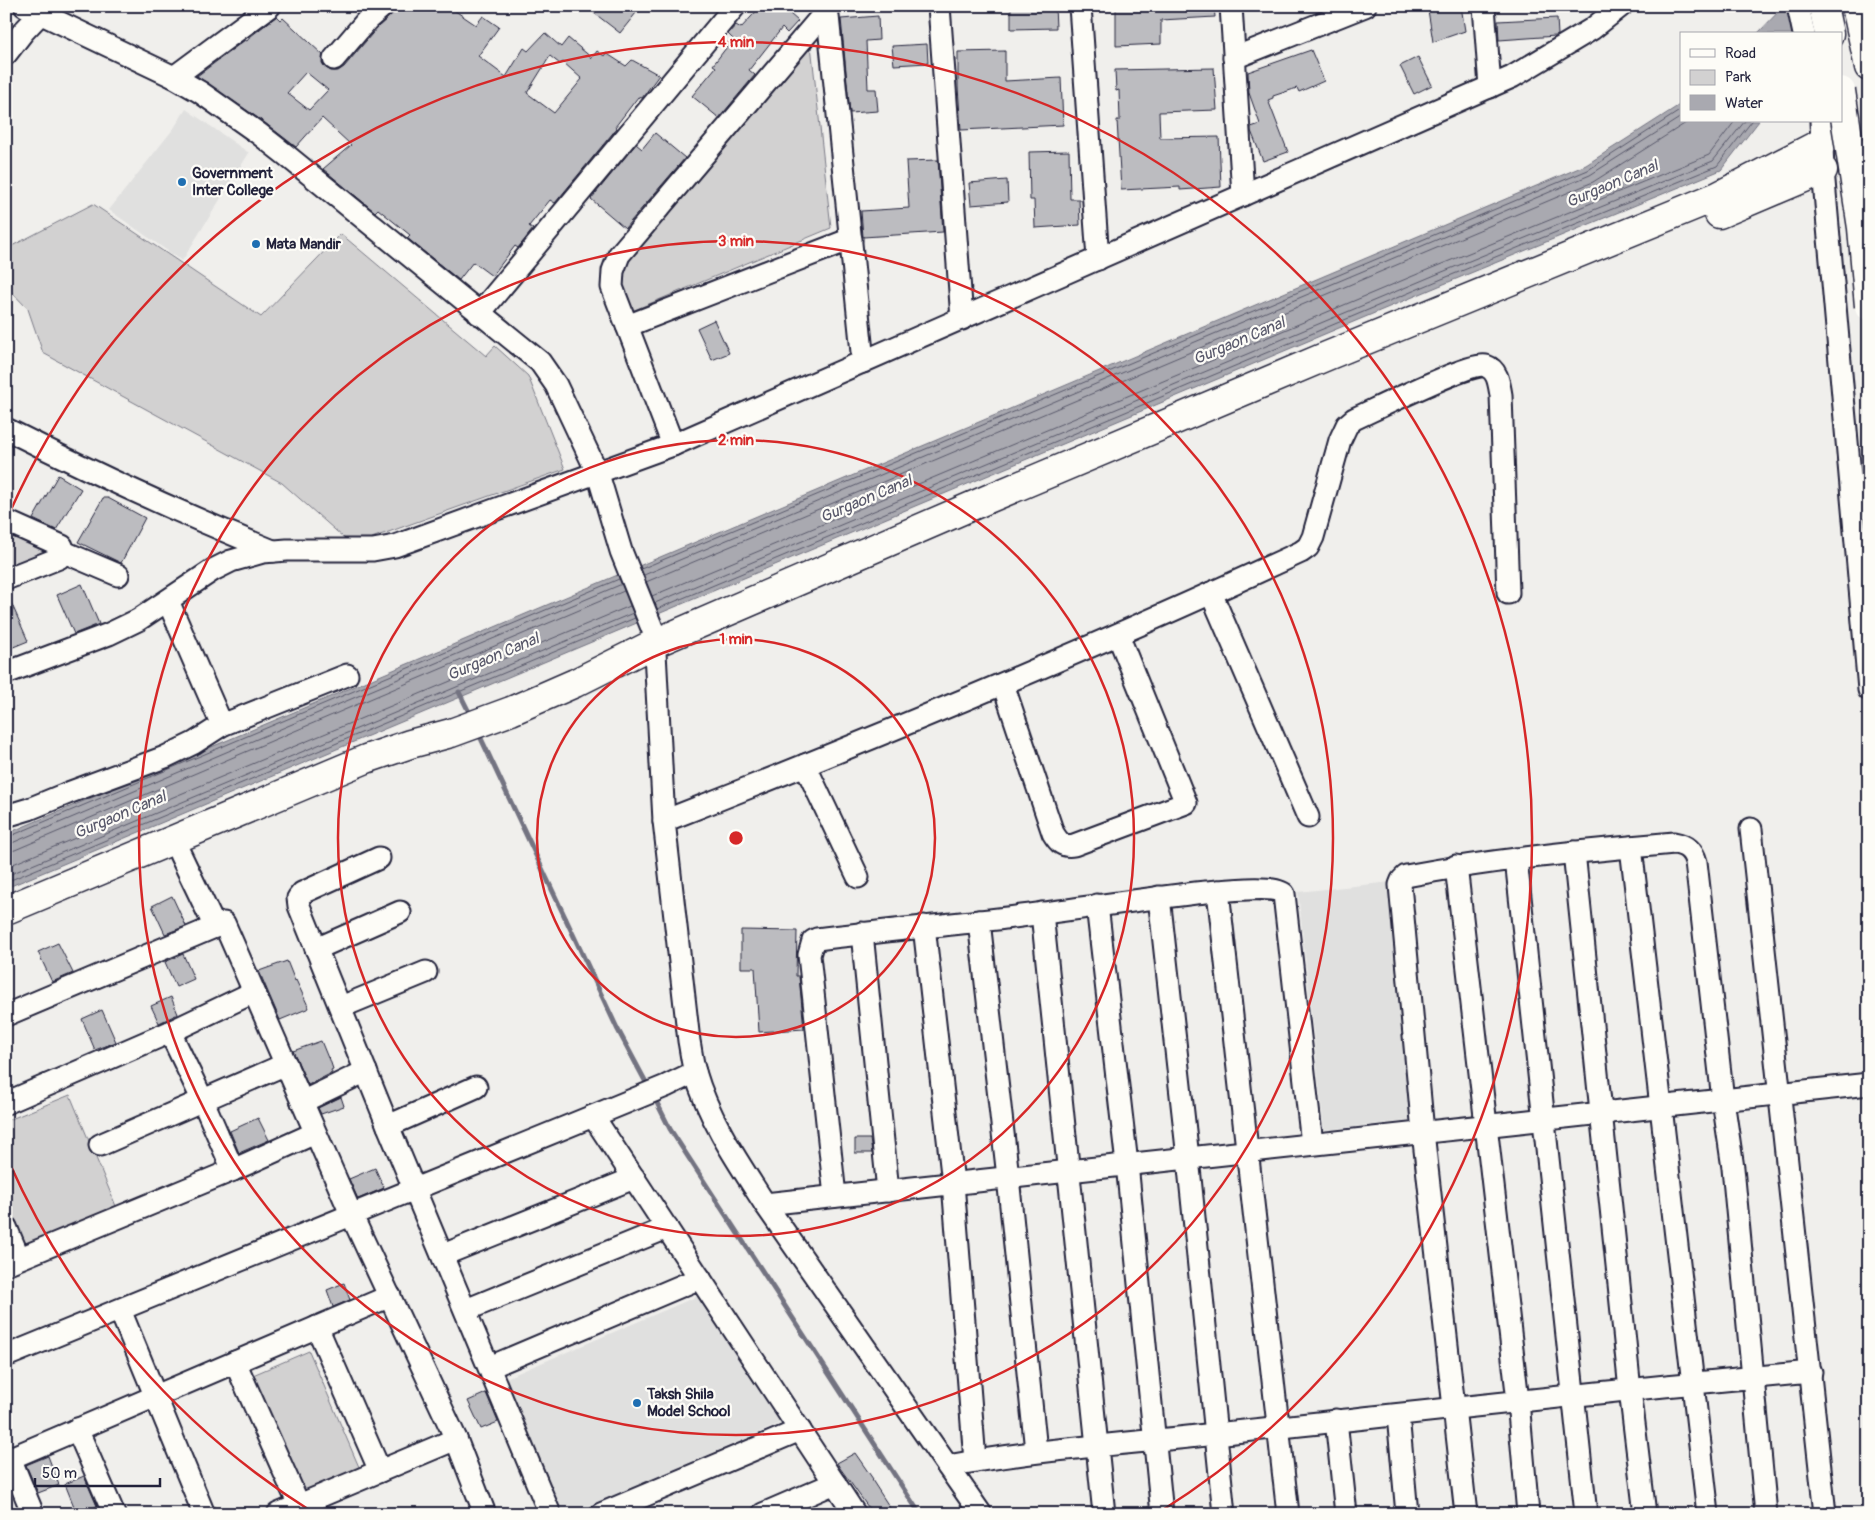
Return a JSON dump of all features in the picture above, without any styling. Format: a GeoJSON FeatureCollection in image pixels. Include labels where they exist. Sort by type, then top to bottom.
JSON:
{"type":"FeatureCollection","features":[{"type":"Feature","properties":{"kind":"main road"},"geometry":{"type":"LineString","coordinates":[[1823,6],[1829,32]]}},
{"type":"Feature","properties":{"kind":"main road"},"geometry":{"type":"LineString","coordinates":[[1856,6],[1869,67]]}},
{"type":"Feature","properties":{"kind":"main road"},"geometry":{"type":"LineString","coordinates":[[1842,98],[1862,228],[1869,306]]}},
{"type":"Feature","properties":{"kind":"main road"},"geometry":{"type":"LineString","coordinates":[[6,929],[180,854],[373,775],[420,758],[454,741],[514,718],[575,683],[654,642],[1309,364],[1718,196],[1822,132]]}},
{"type":"Feature","properties":{"kind":"main road"},"geometry":{"type":"LineString","coordinates":[[654,642],[725,626],[1824,170]]}},
{"type":"Feature","properties":{"kind":"main road"},"geometry":{"type":"LineString","coordinates":[[6,910],[366,759],[410,744],[454,741]]}},
{"type":"Feature","properties":{"kind":"street"},"geometry":{"type":"LineString","coordinates":[[174,77],[270,6]]}},
{"type":"Feature","properties":{"kind":"street"},"geometry":{"type":"LineString","coordinates":[[334,59],[354,34],[383,6]]}},
{"type":"Feature","properties":{"kind":"street"},"geometry":{"type":"LineString","coordinates":[[479,314],[735,6]]}},
{"type":"Feature","properties":{"kind":"street"},"geometry":{"type":"LineString","coordinates":[[939,6],[962,319]]}},
{"type":"Feature","properties":{"kind":"street"},"geometry":{"type":"LineString","coordinates":[[1080,6],[1098,259]]}},
{"type":"Feature","properties":{"kind":"street"},"geometry":{"type":"LineString","coordinates":[[1231,6],[1244,195]]}},
{"type":"Feature","properties":{"kind":"street"},"geometry":{"type":"LineString","coordinates":[[1234,58],[1365,6]]}},
{"type":"Feature","properties":{"kind":"street"},"geometry":{"type":"LineString","coordinates":[[1484,6],[1490,87]]}},
{"type":"Feature","properties":{"kind":"street"},"geometry":{"type":"LineString","coordinates":[[6,674],[109,634],[138,620],[213,570],[231,561],[273,551],[383,549],[598,474],[673,445],[1512,77],[1592,29],[1621,6]]}},
{"type":"Feature","properties":{"kind":"street"},"geometry":{"type":"LineString","coordinates":[[1798,6],[1804,32]]}},
{"type":"Feature","properties":{"kind":"street"},"geometry":{"type":"LineString","coordinates":[[827,8],[863,362]]}},
{"type":"Feature","properties":{"kind":"street"},"geometry":{"type":"LineString","coordinates":[[673,445],[612,288],[613,271],[619,255],[827,8]]}},
{"type":"Feature","properties":{"kind":"street"},"geometry":{"type":"LineString","coordinates":[[6,54],[23,32],[32,10],[174,77],[200,92],[258,133],[540,362],[556,385],[598,474],[625,560],[654,642],[664,821],[689,1042],[695,1072],[734,1156],[765,1204],[981,1514]]}},
{"type":"Feature","properties":{"kind":"street"},"geometry":{"type":"LineString","coordinates":[[1822,132],[1869,690]]}},
{"type":"Feature","properties":{"kind":"street"},"geometry":{"type":"LineString","coordinates":[[627,326],[851,239]]}},
{"type":"Feature","properties":{"kind":"street"},"geometry":{"type":"LineString","coordinates":[[1832,268],[1869,265]]}},
{"type":"Feature","properties":{"kind":"street"},"geometry":{"type":"LineString","coordinates":[[664,821],[1002,684],[1211,594],[1301,552],[1308,547],[1316,529],[1340,440],[1347,425],[1354,419],[1440,380],[1476,366],[1485,366],[1494,370],[1499,380],[1508,594]]}},
{"type":"Feature","properties":{"kind":"street"},"geometry":{"type":"LineString","coordinates":[[6,429],[219,529],[273,551]]}},
{"type":"Feature","properties":{"kind":"street"},"geometry":{"type":"LineString","coordinates":[[6,521],[62,546],[64,552],[118,575]]}},
{"type":"Feature","properties":{"kind":"street"},"geometry":{"type":"LineString","coordinates":[[6,579],[59,558],[64,552]]}},
{"type":"Feature","properties":{"kind":"street"},"geometry":{"type":"LineString","coordinates":[[1211,594],[1308,816]]}},
{"type":"Feature","properties":{"kind":"street"},"geometry":{"type":"LineString","coordinates":[[168,601],[222,725]]}},
{"type":"Feature","properties":{"kind":"street"},"geometry":{"type":"LineString","coordinates":[[1002,684],[1052,833],[1062,845],[1074,845],[1186,803],[1118,635]]}},
{"type":"Feature","properties":{"kind":"street"},"geometry":{"type":"LineString","coordinates":[[6,816],[165,757],[194,744],[222,725],[347,674]]}},
{"type":"Feature","properties":{"kind":"street"},"geometry":{"type":"LineString","coordinates":[[805,765],[858,877]]}},
{"type":"Feature","properties":{"kind":"street"},"geometry":{"type":"LineString","coordinates":[[1751,829],[1825,1514]]}},
{"type":"Feature","properties":{"kind":"street"},"geometry":{"type":"LineString","coordinates":[[1466,1514],[1424,1132],[1400,885],[1406,876],[1456,866],[1574,852],[1674,843],[1687,847],[1695,856],[1723,1100],[1734,1168],[1766,1514]]}},
{"type":"Feature","properties":{"kind":"street"},"geometry":{"type":"LineString","coordinates":[[1631,847],[1708,1514]]}},
{"type":"Feature","properties":{"kind":"street"},"geometry":{"type":"LineString","coordinates":[[1574,852],[1600,1113],[1645,1514]]}},
{"type":"Feature","properties":{"kind":"street"},"geometry":{"type":"LineString","coordinates":[[180,854],[214,927]]}},
{"type":"Feature","properties":{"kind":"street"},"geometry":{"type":"LineString","coordinates":[[379,858],[302,893],[299,906],[388,1126],[416,1189],[550,1514]]}},
{"type":"Feature","properties":{"kind":"street"},"geometry":{"type":"LineString","coordinates":[[1516,859],[1586,1514]]}},
{"type":"Feature","properties":{"kind":"street"},"geometry":{"type":"LineString","coordinates":[[1456,866],[1518,1401],[1528,1514]]}},
{"type":"Feature","properties":{"kind":"street"},"geometry":{"type":"LineString","coordinates":[[835,1196],[809,955],[810,945],[817,939],[979,921],[1159,897],[1272,888],[1284,894],[1312,1144]]}},
{"type":"Feature","properties":{"kind":"street"},"geometry":{"type":"LineString","coordinates":[[1218,891],[1288,1514]]}},
{"type":"Feature","properties":{"kind":"street"},"geometry":{"type":"LineString","coordinates":[[1159,897],[1224,1514]]}},
{"type":"Feature","properties":{"kind":"street"},"geometry":{"type":"LineString","coordinates":[[1097,905],[1127,1164],[1162,1514]]}},
{"type":"Feature","properties":{"kind":"street"},"geometry":{"type":"LineString","coordinates":[[316,949],[400,912]]}},
{"type":"Feature","properties":{"kind":"street"},"geometry":{"type":"LineString","coordinates":[[1042,913],[1104,1514]]}},
{"type":"Feature","properties":{"kind":"street"},"geometry":{"type":"LineString","coordinates":[[979,921],[1036,1451]]}},
{"type":"Feature","properties":{"kind":"street"},"geometry":{"type":"LineString","coordinates":[[6,1016],[224,923],[352,1216],[456,1439],[482,1513]]}},
{"type":"Feature","properties":{"kind":"street"},"geometry":{"type":"LineString","coordinates":[[924,926],[953,1184],[976,1460]]}},
{"type":"Feature","properties":{"kind":"street"},"geometry":{"type":"LineString","coordinates":[[862,933],[888,1191]]}},
{"type":"Feature","properties":{"kind":"street"},"geometry":{"type":"LineString","coordinates":[[341,1007],[426,972]]}},
{"type":"Feature","properties":{"kind":"street"},"geometry":{"type":"LineString","coordinates":[[6,1103],[170,1032],[254,992]]}},
{"type":"Feature","properties":{"kind":"street"},"geometry":{"type":"LineString","coordinates":[[170,1032],[233,1170]]}},
{"type":"Feature","properties":{"kind":"street"},"geometry":{"type":"LineString","coordinates":[[100,1145],[286,1064]]}},
{"type":"Feature","properties":{"kind":"street"},"geometry":{"type":"LineString","coordinates":[[302,1102],[366,1071]]}},
{"type":"Feature","properties":{"kind":"street"},"geometry":{"type":"LineString","coordinates":[[6,1356],[352,1216],[666,1086],[695,1072]]}},
{"type":"Feature","properties":{"kind":"street"},"geometry":{"type":"LineString","coordinates":[[765,1204],[1869,1084]]}},
{"type":"Feature","properties":{"kind":"street"},"geometry":{"type":"LineString","coordinates":[[388,1126],[476,1087]]}},
{"type":"Feature","properties":{"kind":"street"},"geometry":{"type":"LineString","coordinates":[[593,1116],[855,1514]]}},
{"type":"Feature","properties":{"kind":"street"},"geometry":{"type":"LineString","coordinates":[[6,1227],[13,1261],[233,1170],[315,1133]]}},
{"type":"Feature","properties":{"kind":"street"},"geometry":{"type":"LineString","coordinates":[[443,1255],[634,1178]]}},
{"type":"Feature","properties":{"kind":"street"},"geometry":{"type":"LineString","coordinates":[[466,1310],[667,1228]]}},
{"type":"Feature","properties":{"kind":"street"},"geometry":{"type":"LineString","coordinates":[[490,1367],[700,1278]]}},
{"type":"Feature","properties":{"kind":"street"},"geometry":{"type":"LineString","coordinates":[[33,1514],[8,1459],[390,1296]]}},
{"type":"Feature","properties":{"kind":"street"},"geometry":{"type":"LineString","coordinates":[[120,1310],[204,1514]]}},
{"type":"Feature","properties":{"kind":"street"},"geometry":{"type":"LineString","coordinates":[[317,1327],[380,1471]]}},
{"type":"Feature","properties":{"kind":"street"},"geometry":{"type":"LineString","coordinates":[[235,1362],[299,1505]]}},
{"type":"Feature","properties":{"kind":"street"},"geometry":{"type":"LineString","coordinates":[[948,1466],[1036,1451],[1097,1444],[1216,1434],[1518,1401],[1811,1372]]}},
{"type":"Feature","properties":{"kind":"street"},"geometry":{"type":"LineString","coordinates":[[1398,1415],[1407,1514]]}},
{"type":"Feature","properties":{"kind":"street"},"geometry":{"type":"LineString","coordinates":[[1336,1420],[1346,1514]]}},
{"type":"Feature","properties":{"kind":"street"},"geometry":{"type":"LineString","coordinates":[[77,1429],[114,1514]]}},
{"type":"Feature","properties":{"kind":"street"},"geometry":{"type":"LineString","coordinates":[[601,1514],[800,1430]]}},
{"type":"Feature","properties":{"kind":"street"},"geometry":{"type":"LineString","coordinates":[[278,1514],[456,1439]]}},
{"type":"Feature","properties":{"kind":"street"},"geometry":{"type":"LineString","coordinates":[[763,1514],[835,1483]]}},
{"type":"Feature","properties":{"kind":"shaded area","name":"Government Inter College"},"geometry":{"type":"Polygon","coordinates":[[[186,109],[249,153],[182,261],[109,210],[174,128],[186,109]]]}},
{"type":"Feature","properties":{"kind":"shaded area"},"geometry":{"type":"Polygon","coordinates":[[[1391,882],[1417,1120],[1324,1130],[1298,892],[1391,882]]]}},
{"type":"Feature","properties":{"kind":"shaded area","name":"Taksh Shila Model School"},"geometry":{"type":"Polygon","coordinates":[[[698,1296],[781,1423],[572,1514],[554,1514],[497,1382],[698,1296]]]}},
{"type":"Feature","properties":{"kind":"green space"},"geometry":{"type":"Polygon","coordinates":[[[811,45],[831,228],[632,311],[617,271],[811,45]]]}},
{"type":"Feature","properties":{"kind":"green space"},"geometry":{"type":"Polygon","coordinates":[[[93,204],[261,317],[341,234],[486,356],[495,346],[528,376],[565,469],[352,545],[282,483],[43,353],[28,309],[6,286],[6,249],[93,204]]]}},
{"type":"Feature","properties":{"kind":"green space"},"geometry":{"type":"Polygon","coordinates":[[[6,532],[57,553],[6,573],[6,532]]]}},
{"type":"Feature","properties":{"kind":"green space"},"geometry":{"type":"Polygon","coordinates":[[[70,1095],[118,1211],[18,1252],[6,1224],[6,1121],[70,1095]]]}},
{"type":"Feature","properties":{"kind":"green space"},"geometry":{"type":"Polygon","coordinates":[[[309,1351],[362,1474],[299,1501],[246,1378],[309,1351]]]}},
{"type":"Feature","properties":{"kind":"water"},"geometry":{"type":"Polygon","coordinates":[[[1784,6],[1849,6],[1829,32],[1759,32],[1784,6]]]}},
{"type":"Feature","properties":{"kind":"water","name":"Gurgaon Canal"},"geometry":{"type":"Polygon","coordinates":[[[1680,105],[1680,122],[1758,122],[1721,170],[1439,286],[6,888],[6,834],[1586,165],[1680,105]]]}},
{"type":"Feature","properties":{"kind":"building"},"geometry":{"type":"Polygon","coordinates":[[[395,6],[448,6],[476,25],[483,16],[499,27],[478,56],[506,77],[524,48],[528,51],[545,33],[561,47],[568,38],[592,58],[597,51],[604,56],[606,53],[626,66],[632,60],[659,75],[642,98],[638,97],[615,127],[617,128],[555,203],[550,200],[529,226],[533,229],[518,248],[515,246],[492,276],[473,262],[459,280],[407,238],[410,235],[378,209],[375,212],[323,169],[351,145],[322,118],[296,147],[197,76],[245,40],[247,41],[277,16],[281,20],[283,18],[323,55],[322,63],[326,68],[331,71],[338,71],[344,67],[377,28],[391,15],[395,6]],[[550,56],[527,93],[554,113],[582,79],[563,62],[560,64],[550,56]],[[306,72],[287,93],[309,110],[328,90],[306,72]]]}},
{"type":"Feature","properties":{"kind":"building"},"geometry":{"type":"Polygon","coordinates":[[[585,6],[627,6],[636,13],[620,33],[585,6]]]}},
{"type":"Feature","properties":{"kind":"building"},"geometry":{"type":"Polygon","coordinates":[[[761,6],[781,6],[798,21],[787,33],[782,28],[749,70],[755,75],[719,118],[692,96],[716,67],[713,65],[733,39],[728,34],[736,25],[741,28],[761,6]]]}},
{"type":"Feature","properties":{"kind":"building"},"geometry":{"type":"Polygon","coordinates":[[[1011,6],[1055,6],[1056,28],[1011,29],[1011,6]]]}},
{"type":"Feature","properties":{"kind":"building"},"geometry":{"type":"Polygon","coordinates":[[[1116,6],[1214,6],[1215,17],[1161,20],[1161,44],[1116,46],[1116,6]]]}},
{"type":"Feature","properties":{"kind":"building"},"geometry":{"type":"Polygon","coordinates":[[[1439,6],[1461,6],[1465,31],[1433,42],[1428,10],[1439,6]]]}},
{"type":"Feature","properties":{"kind":"building"},"geometry":{"type":"Polygon","coordinates":[[[878,16],[879,40],[866,41],[868,89],[876,89],[878,111],[850,113],[841,19],[878,16]]]}},
{"type":"Feature","properties":{"kind":"building"},"geometry":{"type":"Polygon","coordinates":[[[1557,18],[1558,35],[1556,36],[1499,40],[1498,21],[1557,18]]]}},
{"type":"Feature","properties":{"kind":"building"},"geometry":{"type":"Polygon","coordinates":[[[927,44],[928,63],[894,65],[892,46],[927,44]]]}},
{"type":"Feature","properties":{"kind":"building"},"geometry":{"type":"Polygon","coordinates":[[[1311,50],[1324,81],[1299,92],[1297,88],[1273,96],[1273,98],[1268,100],[1288,152],[1263,161],[1251,131],[1251,127],[1260,124],[1249,93],[1248,72],[1311,50]]]}},
{"type":"Feature","properties":{"kind":"building"},"geometry":{"type":"Polygon","coordinates":[[[1005,51],[1005,81],[1061,78],[1063,125],[961,130],[958,52],[1005,51]]]}},
{"type":"Feature","properties":{"kind":"building"},"geometry":{"type":"Polygon","coordinates":[[[1418,57],[1432,85],[1414,94],[1400,66],[1418,57]]]}},
{"type":"Feature","properties":{"kind":"building"},"geometry":{"type":"Polygon","coordinates":[[[1214,68],[1217,110],[1159,112],[1160,138],[1219,137],[1221,187],[1180,190],[1180,187],[1121,190],[1117,120],[1120,120],[1119,90],[1116,91],[1115,70],[1214,68]]]}},
{"type":"Feature","properties":{"kind":"building"},"geometry":{"type":"Polygon","coordinates":[[[655,133],[685,158],[625,228],[591,199],[636,144],[642,149],[655,133]]]}},
{"type":"Feature","properties":{"kind":"building"},"geometry":{"type":"Polygon","coordinates":[[[1069,151],[1070,199],[1079,199],[1080,225],[1035,228],[1034,200],[1030,200],[1029,152],[1069,151]]]}},
{"type":"Feature","properties":{"kind":"building"},"geometry":{"type":"Polygon","coordinates":[[[938,160],[943,232],[863,237],[861,211],[909,208],[906,161],[938,160]]]}},
{"type":"Feature","properties":{"kind":"building"},"geometry":{"type":"Polygon","coordinates":[[[1007,180],[1008,202],[971,205],[969,183],[1007,180]]]}},
{"type":"Feature","properties":{"kind":"building"},"geometry":{"type":"Polygon","coordinates":[[[714,320],[729,353],[712,360],[697,328],[714,320]]]}},
{"type":"Feature","properties":{"kind":"building"},"geometry":{"type":"Polygon","coordinates":[[[58,475],[81,489],[56,530],[33,519],[58,475]]]}},
{"type":"Feature","properties":{"kind":"building"},"geometry":{"type":"Polygon","coordinates":[[[103,498],[108,498],[145,518],[121,563],[78,542],[103,498]]]}},
{"type":"Feature","properties":{"kind":"building"},"geometry":{"type":"Polygon","coordinates":[[[82,584],[99,624],[74,634],[57,595],[82,584]]]}},
{"type":"Feature","properties":{"kind":"building"},"geometry":{"type":"Polygon","coordinates":[[[6,591],[28,641],[6,650],[6,591]]]}},
{"type":"Feature","properties":{"kind":"building"},"geometry":{"type":"Polygon","coordinates":[[[172,896],[186,926],[165,934],[152,906],[172,896]]]}},
{"type":"Feature","properties":{"kind":"building"},"geometry":{"type":"Polygon","coordinates":[[[741,930],[797,931],[796,976],[799,976],[804,1029],[759,1032],[755,968],[741,968],[741,930]]]}},
{"type":"Feature","properties":{"kind":"building"},"geometry":{"type":"Polygon","coordinates":[[[58,943],[73,973],[52,982],[38,952],[58,943]]]}},
{"type":"Feature","properties":{"kind":"building"},"geometry":{"type":"Polygon","coordinates":[[[183,954],[194,979],[176,987],[165,962],[183,954]]]}},
{"type":"Feature","properties":{"kind":"building"},"geometry":{"type":"Polygon","coordinates":[[[287,961],[309,1008],[280,1020],[259,971],[287,961]]]}},
{"type":"Feature","properties":{"kind":"building"},"geometry":{"type":"Polygon","coordinates":[[[171,997],[178,1014],[159,1023],[151,1006],[171,997]]]}},
{"type":"Feature","properties":{"kind":"building"},"geometry":{"type":"Polygon","coordinates":[[[102,1010],[116,1042],[95,1050],[82,1019],[102,1010]]]}},
{"type":"Feature","properties":{"kind":"building"},"geometry":{"type":"Polygon","coordinates":[[[321,1041],[329,1057],[333,1069],[331,1070],[332,1073],[308,1085],[293,1051],[321,1041]]]}},
{"type":"Feature","properties":{"kind":"building"},"geometry":{"type":"Polygon","coordinates":[[[341,1097],[344,1106],[321,1114],[318,1108],[341,1097]]]}},
{"type":"Feature","properties":{"kind":"building"},"geometry":{"type":"Polygon","coordinates":[[[258,1118],[269,1140],[239,1153],[230,1131],[258,1118]]]}},
{"type":"Feature","properties":{"kind":"building"},"geometry":{"type":"Polygon","coordinates":[[[855,1139],[870,1139],[872,1153],[855,1153],[855,1139]]]}},
{"type":"Feature","properties":{"kind":"building"},"geometry":{"type":"Polygon","coordinates":[[[375,1168],[384,1188],[358,1199],[349,1179],[375,1168]]]}},
{"type":"Feature","properties":{"kind":"building"},"geometry":{"type":"Polygon","coordinates":[[[344,1283],[350,1300],[333,1307],[327,1290],[344,1283]]]}},
{"type":"Feature","properties":{"kind":"building"},"geometry":{"type":"Polygon","coordinates":[[[486,1393],[498,1422],[481,1429],[468,1401],[486,1393]]]}},
{"type":"Feature","properties":{"kind":"building"},"geometry":{"type":"Polygon","coordinates":[[[855,1453],[894,1514],[873,1514],[840,1468],[837,1463],[855,1453]]]}},
{"type":"Feature","properties":{"kind":"building"},"geometry":{"type":"Polygon","coordinates":[[[48,1456],[59,1485],[38,1493],[26,1465],[48,1456]]]}},
{"type":"Feature","properties":{"kind":"building"},"geometry":{"type":"Polygon","coordinates":[[[84,1476],[97,1506],[77,1514],[65,1484],[84,1476]]]}},
{"type":"Feature","properties":{"kind":"waterway"},"geometry":{"type":"LineString","coordinates":[[459,692],[472,718]]}},
{"type":"Feature","properties":{"kind":"waterway"},"geometry":{"type":"LineString","coordinates":[[478,732],[617,1028],[649,1088]]}},
{"type":"Feature","properties":{"kind":"waterway"},"geometry":{"type":"LineString","coordinates":[[654,1097],[670,1129],[920,1514]]}},
{"type":"Feature","properties":{"kind":"place","name":"Government Inter College"},"geometry":{"type":"Point","coordinates":[182,182]}},
{"type":"Feature","properties":{"kind":"place","name":"Mata Mandir"},"geometry":{"type":"Point","coordinates":[256,244]}},
{"type":"Feature","properties":{"kind":"place","name":"Taksh Shila Model School"},"geometry":{"type":"Point","coordinates":[637,1403]}}]}
